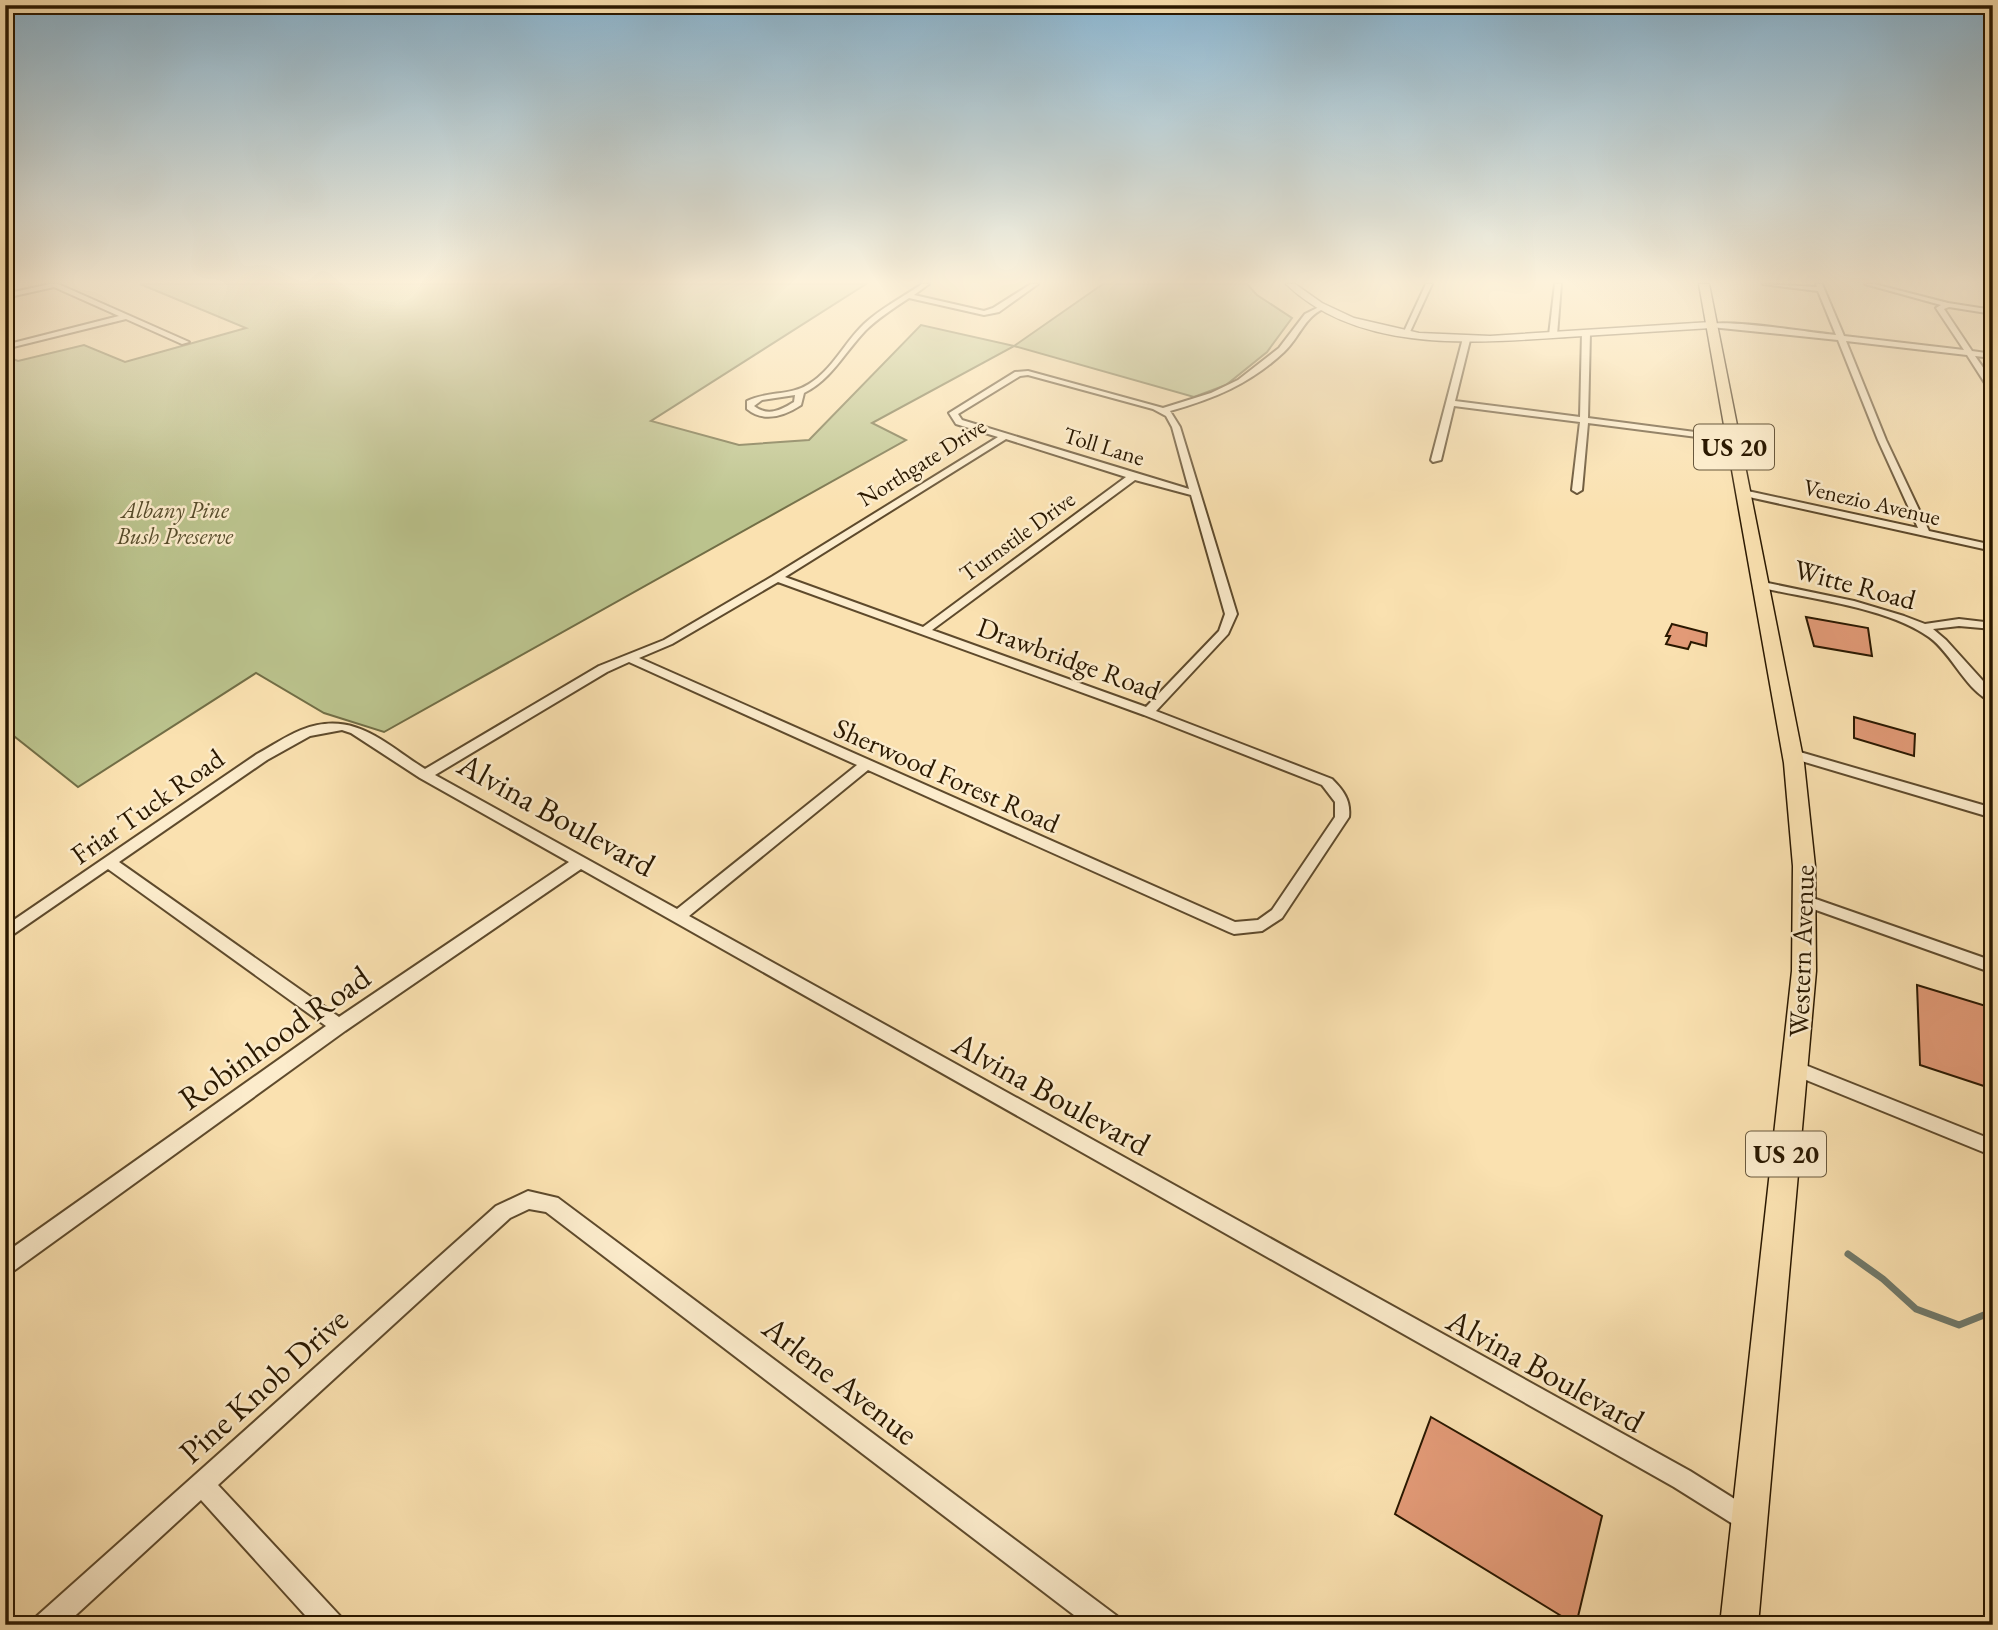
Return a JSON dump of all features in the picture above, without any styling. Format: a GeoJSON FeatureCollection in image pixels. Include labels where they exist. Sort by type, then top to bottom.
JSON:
{"type":"FeatureCollection","features":[{"type":"Feature","properties":{"kind":"main road","name":"Western Avenue"},"geometry":{"type":"LineString","coordinates":[[1718,360],[1779,695],[1793,754],[1804,834],[1807,901],[1795,1069],[1760,1393],[1739,1625]]}},
{"type":"Feature","properties":{"kind":"street"},"geometry":{"type":"LineString","coordinates":[[800,392],[797,403],[782,414],[758,413],[750,407],[750,403],[760,398],[800,392],[815,385],[839,360]]}},
{"type":"Feature","properties":{"kind":"street"},"geometry":{"type":"LineString","coordinates":[[1148,712],[1224,632],[1231,614],[1176,427],[1164,410],[1217,395],[1239,385],[1270,360]]}},
{"type":"Feature","properties":{"kind":"street"},"geometry":{"type":"LineString","coordinates":[[1436,460],[1461,360]]}},
{"type":"Feature","properties":{"kind":"street"},"geometry":{"type":"LineString","coordinates":[[1577,490],[1584,421],[1585,360]]}},
{"type":"Feature","properties":{"kind":"street"},"geometry":{"type":"LineString","coordinates":[[1850,360],[1882,440],[1925,533]]}},
{"type":"Feature","properties":{"kind":"street"},"geometry":{"type":"LineString","coordinates":[[1974,360],[1993,389]]}},
{"type":"Feature","properties":{"kind":"street","name":"Northgate Drive"},"geometry":{"type":"LineString","coordinates":[[1005,436],[959,422],[953,413],[1023,373],[1039,374],[1164,410]]}},
{"type":"Feature","properties":{"kind":"street"},"geometry":{"type":"LineString","coordinates":[[1452,402],[1733,440]]}},
{"type":"Feature","properties":{"kind":"street","name":"Northgate Drive"},"geometry":{"type":"LineString","coordinates":[[425,775],[603,669],[668,642],[777,578],[1005,436]]}},
{"type":"Feature","properties":{"kind":"street","name":"Toll Lane"},"geometry":{"type":"LineString","coordinates":[[1005,436],[1193,492]]}},
{"type":"Feature","properties":{"kind":"street","name":"Turnstile Drive"},"geometry":{"type":"LineString","coordinates":[[924,631],[1135,475]]}},
{"type":"Feature","properties":{"kind":"street","name":"Venezio Avenue"},"geometry":{"type":"LineString","coordinates":[[1743,493],[1993,548]]}},
{"type":"Feature","properties":{"kind":"street","name":"Drawbridge Road"},"geometry":{"type":"LineString","coordinates":[[777,578],[1148,712],[1327,782],[1339,793],[1343,804],[1342,817],[1277,914],[1262,925],[1246,928]]}},
{"type":"Feature","properties":{"kind":"street","name":"Witte Road"},"geometry":{"type":"LineString","coordinates":[[1758,584],[1894,616],[1925,628],[1943,644],[1974,683],[1993,698]]}},
{"type":"Feature","properties":{"kind":"street"},"geometry":{"type":"LineString","coordinates":[[1925,628],[1955,622],[1993,626]]}},
{"type":"Feature","properties":{"kind":"street","name":"Sherwood Forest Road"},"geometry":{"type":"LineString","coordinates":[[631,659],[1222,924],[1246,928]]}},
{"type":"Feature","properties":{"kind":"street","name":"Alvina Boulevard"},"geometry":{"type":"LineString","coordinates":[[321,728],[342,726],[356,730],[425,775],[680,915],[982,1088],[1682,1479],[1750,1522]]}},
{"type":"Feature","properties":{"kind":"street","name":"Friar Tuck Road"},"geometry":{"type":"LineString","coordinates":[[5,934],[262,757],[321,728]]}},
{"type":"Feature","properties":{"kind":"street"},"geometry":{"type":"LineString","coordinates":[[1793,754],[1993,813]]}},
{"type":"Feature","properties":{"kind":"street"},"geometry":{"type":"LineString","coordinates":[[680,915],[865,765]]}},
{"type":"Feature","properties":{"kind":"street"},"geometry":{"type":"LineString","coordinates":[[109,862],[339,1026]]}},
{"type":"Feature","properties":{"kind":"street","name":"Robinhood Road"},"geometry":{"type":"LineString","coordinates":[[5,1265],[339,1026],[580,862]]}},
{"type":"Feature","properties":{"kind":"street"},"geometry":{"type":"LineString","coordinates":[[1807,901],[1993,967]]}},
{"type":"Feature","properties":{"kind":"street"},"geometry":{"type":"LineString","coordinates":[[1795,1069],[1993,1147]]}},
{"type":"Feature","properties":{"kind":"street","name":"Pine Knob Drive"},"geometry":{"type":"LineString","coordinates":[[46,1625],[503,1212],[528,1200]]}},
{"type":"Feature","properties":{"kind":"street","name":"Arlene Avenue"},"geometry":{"type":"LineString","coordinates":[[528,1200],[551,1204],[1108,1625]]}},
{"type":"Feature","properties":{"kind":"street"},"geometry":{"type":"LineString","coordinates":[[203,1485],[331,1625]]}},
{"type":"Feature","properties":{"kind":"green space","name":"Albany Pine Bush Preserve"},"geometry":{"type":"Polygon","coordinates":[[[5,360],[747,360],[651,421],[739,445],[809,440],[887,360],[988,360],[872,423],[906,440],[384,732],[324,713],[256,673],[78,787],[5,729],[5,360]]]}},
{"type":"Feature","properties":{"kind":"green space"},"geometry":{"type":"Polygon","coordinates":[[[1064,360],[1257,360],[1226,385],[1194,397],[1064,360]]]}},
{"type":"Feature","properties":{"kind":"building"},"geometry":{"type":"Polygon","coordinates":[[[1806,617],[1868,628],[1872,656],[1814,646],[1806,617]]]}},
{"type":"Feature","properties":{"kind":"building"},"geometry":{"type":"Polygon","coordinates":[[[1672,624],[1707,633],[1706,646],[1691,642],[1688,649],[1666,644],[1670,636],[1666,636],[1672,624]]]}},
{"type":"Feature","properties":{"kind":"building"},"geometry":{"type":"Polygon","coordinates":[[[1854,717],[1915,734],[1914,756],[1854,738],[1854,717]]]}},
{"type":"Feature","properties":{"kind":"building"},"geometry":{"type":"Polygon","coordinates":[[[1917,985],[1986,1006],[1993,1089],[1920,1065],[1917,985]]]}},
{"type":"Feature","properties":{"kind":"building"},"geometry":{"type":"Polygon","coordinates":[[[1431,1417],[1602,1516],[1576,1625],[1395,1514],[1431,1417]]]}},
{"type":"Feature","properties":{"kind":"waterway"},"geometry":{"type":"LineString","coordinates":[[1848,1254],[1883,1279],[1916,1309],[1959,1325],[1984,1315],[1993,1316]]}}]}
